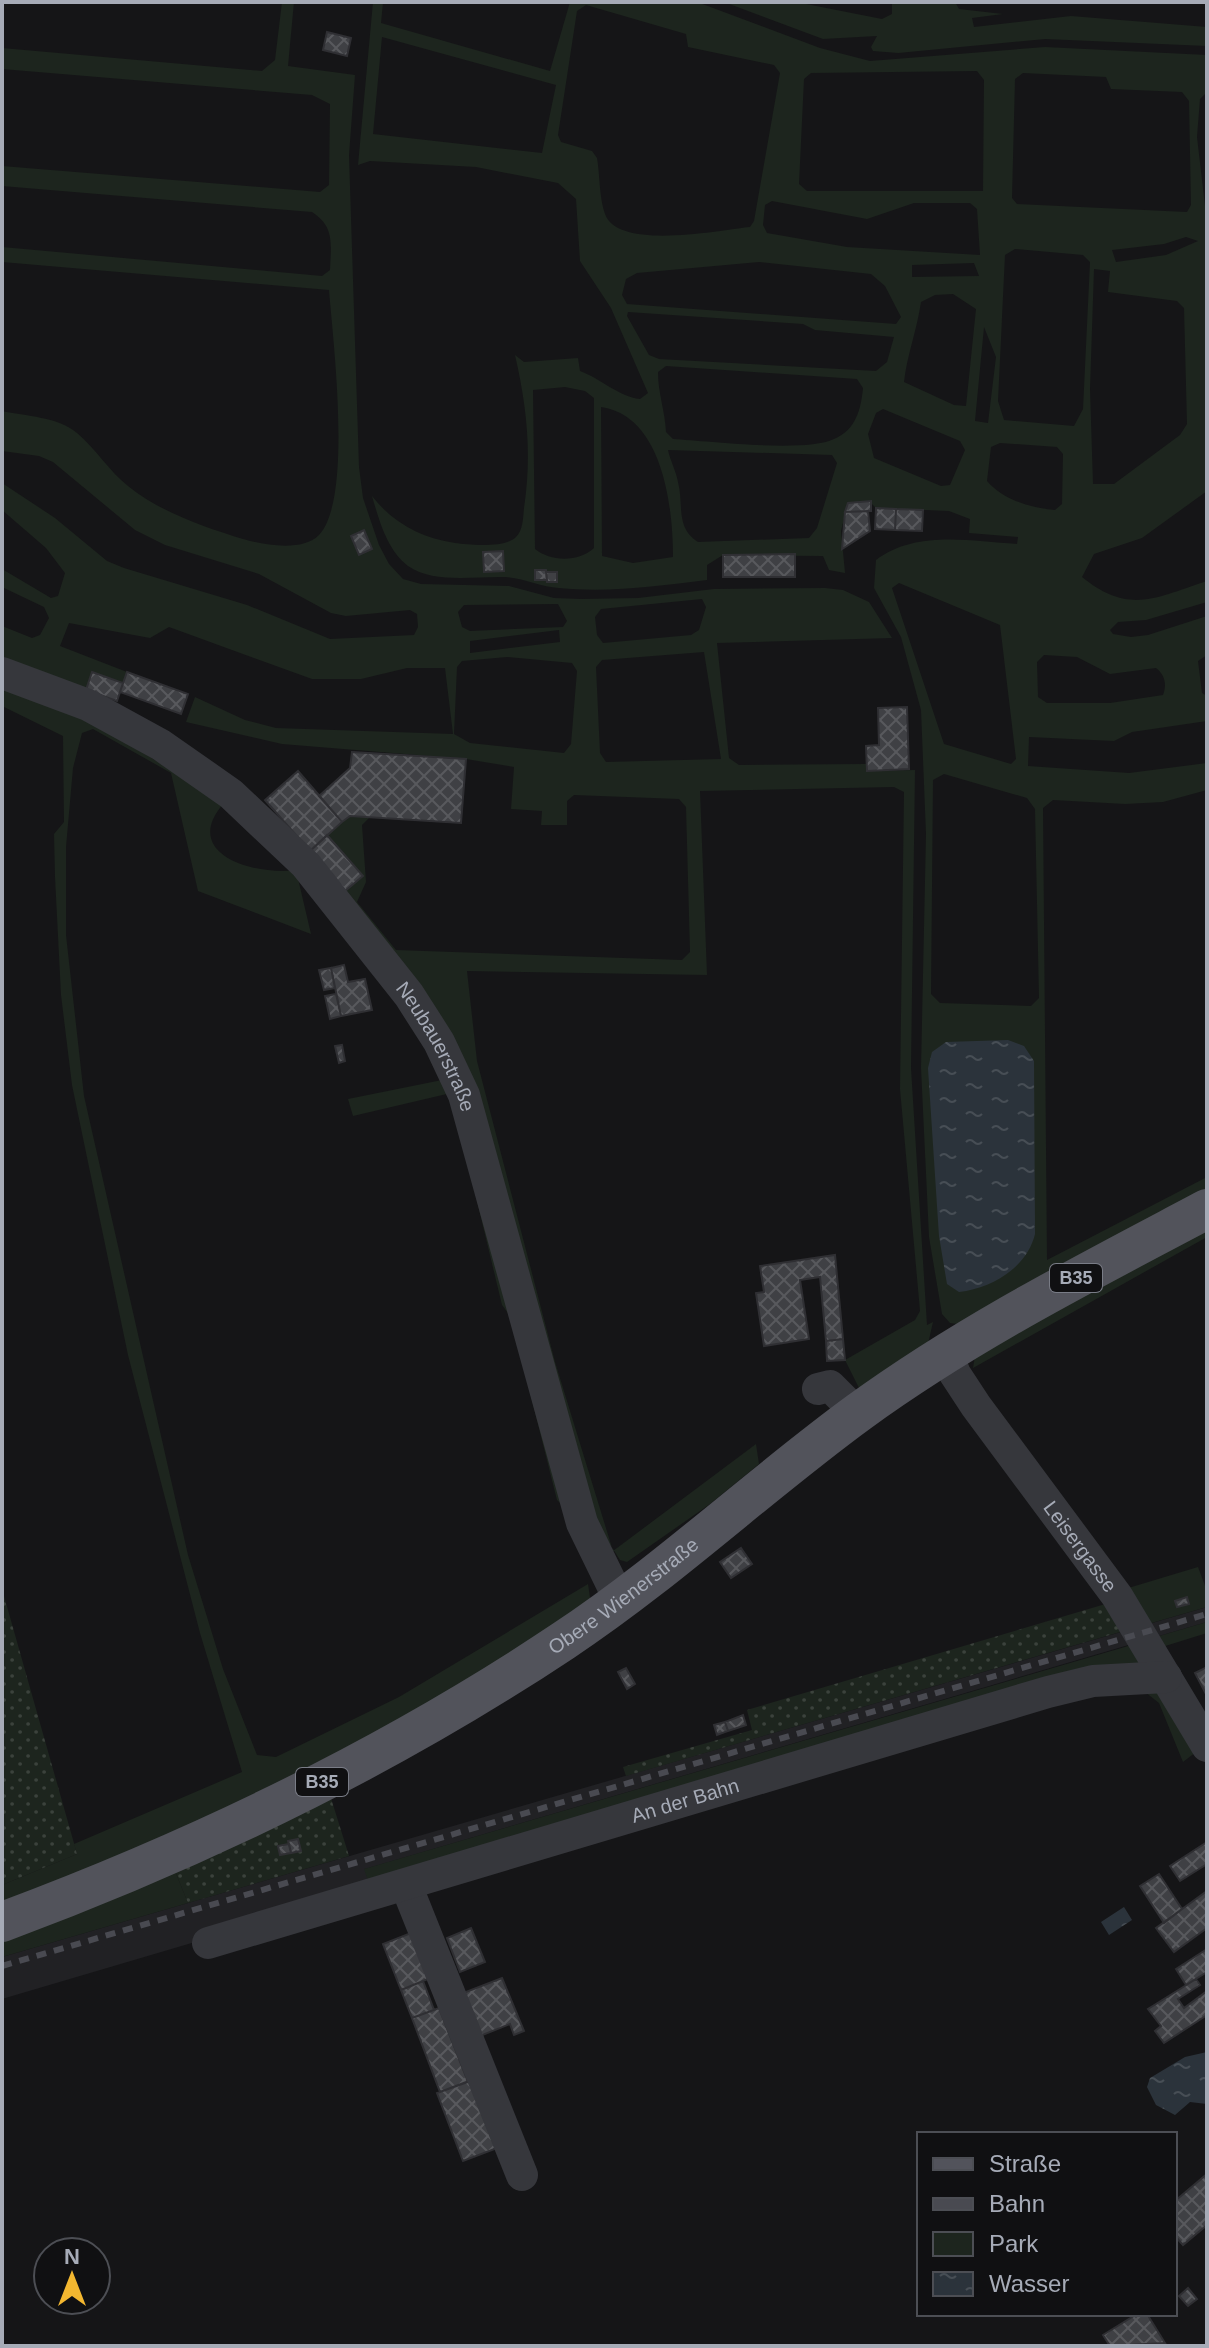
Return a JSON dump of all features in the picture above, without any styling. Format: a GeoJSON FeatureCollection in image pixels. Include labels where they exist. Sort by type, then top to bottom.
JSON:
{"type":"FeatureCollection","features":[{"type":"Feature","properties":{"kind":"main road","name":"Obere Wienerstraße"},"geometry":{"type":"LineString","coordinates":[[2,1922],[144,1866],[322,1782],[488,1689],[620,1601],[857,1413],[946,1351],[1207,1209]]}},
{"type":"Feature","properties":{"kind":"street","name":"Neubauerstraße"},"geometry":{"type":"LineString","coordinates":[[2,673],[88,705],[161,745],[231,794],[306,865],[409,995],[439,1042],[464,1095],[582,1523],[620,1601]]}},
{"type":"Feature","properties":{"kind":"street","name":"Leisergasse"},"geometry":{"type":"LineString","coordinates":[[946,1351],[955,1374],[976,1406],[1117,1596],[1207,1746]]}},
{"type":"Feature","properties":{"kind":"street"},"geometry":{"type":"LineString","coordinates":[[818,1389],[830,1386],[857,1413]]}},
{"type":"Feature","properties":{"kind":"street","name":"An der Bahn"},"geometry":{"type":"LineString","coordinates":[[208,1943],[1048,1692],[1093,1681],[1166,1677]]}},
{"type":"Feature","properties":{"kind":"street"},"geometry":{"type":"LineString","coordinates":[[406,1885],[522,2175]]}},
{"type":"Feature","properties":{"kind":"shaded area"},"geometry":{"type":"Polygon","coordinates":[[[1207,1607],[1207,1622],[365,1869],[371,1890],[2,1999],[2,1957],[1207,1607]]]}},
{"type":"Feature","properties":{"kind":"green space"},"geometry":{"type":"Polygon","coordinates":[[[282,2],[294,2],[288,66],[355,75],[349,155],[359,467],[363,498],[379,545],[389,564],[403,579],[421,584],[509,586],[554,598],[581,599],[638,598],[714,589],[843,590],[869,602],[892,638],[717,643],[729,758],[739,765],[866,764],[867,771],[915,770],[911,1068],[927,1325],[933,1322],[928,1344],[860,1390],[845,1360],[915,1320],[920,1311],[900,1089],[904,792],[894,787],[700,791],[707,975],[467,971],[477,1061],[555,1362],[612,1547],[594,1519],[478,1108],[345,891],[362,876],[327,835],[350,816],[370,817],[362,825],[366,882],[357,902],[396,950],[682,960],[690,952],[686,807],[679,799],[574,795],[567,801],[567,825],[541,825],[542,811],[511,809],[514,767],[466,759],[282,744],[186,722],[195,697],[245,720],[276,728],[453,734],[445,668],[407,668],[361,679],[312,679],[169,627],[150,638],[69,623],[60,646],[127,672],[123,683],[92,673],[86,690],[2,660],[2,626],[32,638],[40,635],[49,618],[44,607],[2,587],[2,569],[51,598],[58,596],[65,573],[46,548],[2,510],[2,483],[55,518],[107,561],[124,568],[247,605],[330,639],[414,635],[418,627],[417,614],[410,610],[346,616],[331,613],[259,574],[165,545],[135,530],[53,462],[39,456],[2,451],[2,411],[51,420],[77,433],[128,486],[154,504],[183,518],[243,539],[272,545],[303,544],[319,535],[329,516],[338,455],[337,380],[329,290],[2,262],[2,247],[322,276],[330,270],[330,237],[325,224],[312,212],[2,186],[2,166],[320,192],[329,185],[330,104],[312,95],[2,69],[2,48],[262,71],[275,60],[282,2]],[[702,599],[601,609],[595,617],[597,635],[603,643],[691,635],[699,630],[706,607],[702,599]],[[558,604],[464,605],[458,612],[462,627],[470,631],[563,627],[567,621],[558,604]],[[559,630],[470,641],[470,653],[560,642],[559,630]],[[704,652],[602,660],[596,667],[600,753],[606,762],[721,759],[704,652]],[[507,657],[462,661],[457,667],[454,734],[470,743],[564,753],[571,744],[577,671],[572,663],[507,657]]]}},
{"type":"Feature","properties":{"kind":"green space"},"geometry":{"type":"Polygon","coordinates":[[[373,2],[383,2],[381,23],[550,71],[570,2],[697,2],[820,48],[870,61],[1045,47],[1207,55],[1207,92],[1200,99],[1197,137],[1207,223],[1207,491],[1142,538],[1094,554],[1082,577],[1114,596],[1143,600],[1207,581],[1207,602],[1146,620],[1118,622],[1110,630],[1113,634],[1131,637],[1148,635],[1207,616],[1207,655],[1198,661],[1202,693],[1207,696],[1207,721],[1132,732],[1114,741],[1029,737],[1028,766],[1129,773],[1207,763],[1207,790],[1163,802],[1125,804],[1053,800],[1043,808],[1047,1260],[1207,1177],[1207,1194],[957,1324],[950,1323],[942,1314],[929,1237],[921,1068],[926,834],[921,710],[901,637],[874,588],[876,560],[908,544],[926,541],[1017,544],[1018,537],[969,533],[970,519],[949,511],[876,508],[870,502],[848,503],[841,531],[845,573],[829,570],[823,556],[723,555],[707,565],[707,580],[633,588],[578,589],[505,577],[455,578],[418,572],[394,552],[372,496],[399,521],[419,533],[443,541],[504,543],[520,531],[528,450],[523,393],[515,355],[524,362],[578,358],[580,371],[617,391],[640,399],[648,393],[611,308],[580,261],[576,199],[558,183],[476,167],[370,161],[358,165],[373,2]],[[586,5],[577,11],[558,135],[561,142],[592,151],[597,158],[605,214],[614,225],[629,232],[671,236],[750,227],[754,221],[780,73],[774,65],[688,47],[686,34],[586,5]],[[382,37],[373,134],[542,153],[556,85],[382,37]],[[977,71],[811,73],[804,79],[799,184],[807,191],[983,191],[984,80],[977,71]],[[1023,73],[1015,79],[1012,198],[1017,204],[1187,212],[1191,205],[1189,101],[1182,92],[1111,89],[1106,77],[1023,73]],[[772,201],[765,205],[763,225],[767,233],[847,247],[980,255],[977,209],[970,203],[914,203],[867,219],[772,201]],[[1186,237],[1164,244],[1112,250],[1116,262],[1166,255],[1198,241],[1186,237]],[[1015,249],[1005,255],[998,401],[1004,420],[1074,426],[1083,409],[1090,262],[1083,255],[1015,249]],[[759,262],[637,273],[626,279],[622,295],[627,304],[896,324],[901,317],[885,286],[871,274],[759,262]],[[974,263],[912,265],[912,277],[979,276],[974,263]],[[1094,269],[1090,389],[1093,484],[1114,484],[1180,435],[1187,424],[1184,308],[1177,301],[1108,292],[1110,271],[1094,269]],[[953,294],[935,295],[921,302],[904,382],[954,405],[966,406],[976,309],[953,294]],[[628,312],[627,316],[649,355],[659,359],[876,371],[887,362],[894,337],[815,330],[803,324],[628,312]],[[984,327],[975,421],[988,423],[996,357],[984,327]],[[666,366],[658,372],[666,432],[673,439],[802,445],[834,439],[848,430],[859,411],[863,388],[857,379],[666,366]],[[565,387],[533,390],[535,549],[565,559],[581,556],[594,548],[594,398],[585,391],[565,387]],[[601,407],[602,556],[633,563],[673,557],[667,490],[651,445],[638,427],[622,414],[601,407]],[[883,409],[876,413],[868,434],[874,458],[941,486],[950,485],[965,450],[960,441],[883,409]],[[1000,443],[991,447],[987,481],[1009,498],[1055,510],[1062,504],[1063,454],[1057,447],[1000,443]],[[668,450],[677,478],[683,522],[698,542],[809,538],[817,528],[837,463],[832,455],[668,450]],[[899,583],[892,588],[944,744],[1011,764],[1016,759],[1000,625],[899,583]],[[1044,655],[1037,662],[1038,697],[1047,703],[1110,703],[1163,695],[1163,677],[1156,668],[1110,674],[1077,657],[1044,655]],[[944,774],[933,780],[931,994],[940,1003],[1031,1006],[1039,998],[1035,809],[1027,798],[944,774]]]}},
{"type":"Feature","properties":{"kind":"green space"},"geometry":{"type":"Polygon","coordinates":[[[724,2],[796,2],[882,19],[892,14],[892,2],[955,2],[959,9],[1003,14],[972,18],[974,27],[1071,16],[1207,27],[1207,46],[1045,39],[898,53],[873,51],[871,47],[877,36],[823,39],[724,2]]]}},
{"type":"Feature","properties":{"kind":"green space"},"geometry":{"type":"Polygon","coordinates":[[[2,680],[81,714],[224,803],[212,821],[210,836],[216,848],[228,858],[261,869],[296,870],[311,934],[198,891],[171,773],[93,729],[82,733],[73,768],[66,847],[66,935],[84,1096],[188,1555],[223,1669],[257,1755],[276,1757],[399,1697],[588,1584],[591,1604],[317,1771],[2,1909],[2,1885],[77,1854],[74,1844],[242,1772],[200,1633],[128,1355],[72,1085],[61,995],[55,877],[54,834],[64,822],[63,736],[2,706],[2,680]]]}},
{"type":"Feature","properties":{"kind":"green space"},"geometry":{"type":"Polygon","coordinates":[[[447,1079],[456,1098],[569,1511],[557,1500],[511,1317],[502,1305],[451,1093],[353,1116],[348,1099],[447,1079]]]}},
{"type":"Feature","properties":{"kind":"green space"},"geometry":{"type":"Polygon","coordinates":[[[1207,1224],[1207,1237],[973,1368],[975,1356],[1207,1224]]]}},
{"type":"Feature","properties":{"kind":"green space"},"geometry":{"type":"Polygon","coordinates":[[[756,1444],[759,1464],[710,1504],[627,1562],[620,1560],[614,1550],[756,1444]]]}},
{"type":"Feature","properties":{"kind":"green space"},"geometry":{"type":"Polygon","coordinates":[[[1198,1567],[1207,1591],[1207,1607],[1148,1624],[1125,1589],[1198,1567]]]}},
{"type":"Feature","properties":{"kind":"green space"},"geometry":{"type":"Polygon","coordinates":[[[2,1589],[77,1854],[2,1885],[2,1589]]]}},
{"type":"Feature","properties":{"kind":"green space"},"geometry":{"type":"Polygon","coordinates":[[[1109,1603],[1127,1630],[626,1776],[623,1767],[752,1730],[747,1710],[1109,1603]]]}},
{"type":"Feature","properties":{"kind":"green space"},"geometry":{"type":"Polygon","coordinates":[[[1207,1622],[1207,1633],[1162,1647],[1156,1637],[1207,1622]]]}},
{"type":"Feature","properties":{"kind":"green space"},"geometry":{"type":"Polygon","coordinates":[[[1135,1644],[1145,1662],[371,1890],[364,1869],[1135,1644]]]}},
{"type":"Feature","properties":{"kind":"green space"},"geometry":{"type":"Polygon","coordinates":[[[1159,1689],[1196,1752],[1183,1762],[1159,1703],[1145,1692],[1159,1689]]]}},
{"type":"Feature","properties":{"kind":"green space"},"geometry":{"type":"Polygon","coordinates":[[[329,1792],[349,1856],[188,1903],[173,1866],[329,1792]]]}},
{"type":"Feature","properties":{"kind":"green space"},"geometry":{"type":"Polygon","coordinates":[[[173,1866],[188,1903],[2,1957],[2,1934],[173,1866]]]}},
{"type":"Feature","properties":{"kind":"water"},"geometry":{"type":"Polygon","coordinates":[[[1008,1040],[1024,1046],[1034,1061],[1035,1234],[1025,1256],[1007,1274],[984,1286],[959,1292],[947,1284],[939,1236],[928,1068],[932,1052],[946,1042],[1008,1040]]]}},
{"type":"Feature","properties":{"kind":"water"},"geometry":{"type":"Polygon","coordinates":[[[1124,1907],[1132,1920],[1109,1935],[1101,1922],[1124,1907]]]}},
{"type":"Feature","properties":{"kind":"water"},"geometry":{"type":"Polygon","coordinates":[[[1207,2052],[1207,2104],[1190,2102],[1175,2115],[1156,2105],[1147,2087],[1150,2078],[1185,2057],[1207,2052]]]}},
{"type":"Feature","properties":{"kind":"building"},"geometry":{"type":"Polygon","coordinates":[[[327,32],[351,38],[347,56],[323,50],[327,32]]]}},
{"type":"Feature","properties":{"kind":"building"},"geometry":{"type":"Polygon","coordinates":[[[871,501],[871,511],[845,512],[848,503],[871,501]]]}},
{"type":"Feature","properties":{"kind":"building"},"geometry":{"type":"Polygon","coordinates":[[[876,508],[896,509],[895,530],[875,529],[876,508]]]}},
{"type":"Feature","properties":{"kind":"building"},"geometry":{"type":"Polygon","coordinates":[[[896,509],[923,510],[922,531],[895,530],[896,509]]]}},
{"type":"Feature","properties":{"kind":"building"},"geometry":{"type":"Polygon","coordinates":[[[868,511],[870,531],[842,549],[845,512],[868,511]]]}},
{"type":"Feature","properties":{"kind":"building"},"geometry":{"type":"Polygon","coordinates":[[[364,530],[372,549],[359,555],[351,536],[364,530]]]}},
{"type":"Feature","properties":{"kind":"building"},"geometry":{"type":"Polygon","coordinates":[[[503,551],[504,571],[484,572],[483,552],[503,551]]]}},
{"type":"Feature","properties":{"kind":"building"},"geometry":{"type":"Polygon","coordinates":[[[795,554],[795,577],[723,577],[723,555],[795,554]]]}},
{"type":"Feature","properties":{"kind":"building"},"geometry":{"type":"Polygon","coordinates":[[[535,570],[546,570],[547,580],[535,580],[535,570]]]}},
{"type":"Feature","properties":{"kind":"building"},"geometry":{"type":"Polygon","coordinates":[[[546,572],[557,572],[557,582],[547,582],[546,572]]]}},
{"type":"Feature","properties":{"kind":"building"},"geometry":{"type":"Polygon","coordinates":[[[92,672],[123,683],[117,701],[86,690],[92,672]]]}},
{"type":"Feature","properties":{"kind":"building"},"geometry":{"type":"Polygon","coordinates":[[[127,672],[188,694],[181,714],[120,692],[127,672]]]}},
{"type":"Feature","properties":{"kind":"building"},"geometry":{"type":"Polygon","coordinates":[[[907,707],[909,769],[867,771],[866,746],[879,745],[878,708],[907,707]]]}},
{"type":"Feature","properties":{"kind":"building"},"geometry":{"type":"Polygon","coordinates":[[[352,752],[466,759],[461,823],[350,816],[342,822],[319,796],[350,768],[352,752]]]}},
{"type":"Feature","properties":{"kind":"building"},"geometry":{"type":"Polygon","coordinates":[[[298,771],[342,822],[310,851],[265,800],[298,771]]]}},
{"type":"Feature","properties":{"kind":"building"},"geometry":{"type":"Polygon","coordinates":[[[327,835],[363,876],[345,891],[310,851],[327,835]]]}},
{"type":"Feature","properties":{"kind":"building"},"geometry":{"type":"Polygon","coordinates":[[[344,965],[348,982],[365,979],[372,1010],[341,1016],[331,968],[344,965]]]}},
{"type":"Feature","properties":{"kind":"building"},"geometry":{"type":"Polygon","coordinates":[[[331,968],[335,988],[324,990],[319,970],[331,968]]]}},
{"type":"Feature","properties":{"kind":"building"},"geometry":{"type":"Polygon","coordinates":[[[336,994],[341,1016],[330,1019],[325,996],[336,994]]]}},
{"type":"Feature","properties":{"kind":"building"},"geometry":{"type":"Polygon","coordinates":[[[342,1045],[345,1061],[339,1063],[335,1046],[342,1045]]]}},
{"type":"Feature","properties":{"kind":"building"},"geometry":{"type":"Polygon","coordinates":[[[835,1255],[843,1339],[826,1341],[820,1277],[800,1280],[809,1339],[764,1346],[756,1293],[764,1292],[760,1266],[835,1255]]]}},
{"type":"Feature","properties":{"kind":"building"},"geometry":{"type":"Polygon","coordinates":[[[843,1339],[845,1360],[827,1361],[826,1341],[843,1339]]]}},
{"type":"Feature","properties":{"kind":"building"},"geometry":{"type":"Polygon","coordinates":[[[741,1548],[752,1564],[731,1578],[720,1562],[741,1548]]]}},
{"type":"Feature","properties":{"kind":"building"},"geometry":{"type":"Polygon","coordinates":[[[1187,1597],[1189,1604],[1177,1607],[1175,1601],[1187,1597]]]}},
{"type":"Feature","properties":{"kind":"building"},"geometry":{"type":"Polygon","coordinates":[[[1207,1667],[1207,1696],[1195,1673],[1207,1667]]]}},
{"type":"Feature","properties":{"kind":"building"},"geometry":{"type":"Polygon","coordinates":[[[626,1668],[635,1684],[627,1689],[618,1672],[626,1668]]]}},
{"type":"Feature","properties":{"kind":"building"},"geometry":{"type":"Polygon","coordinates":[[[743,1715],[746,1725],[728,1731],[725,1722],[743,1715]]]}},
{"type":"Feature","properties":{"kind":"building"},"geometry":{"type":"Polygon","coordinates":[[[725,1722],[728,1731],[717,1735],[714,1725],[725,1722]]]}},
{"type":"Feature","properties":{"kind":"building"},"geometry":{"type":"Polygon","coordinates":[[[298,1839],[301,1851],[291,1853],[288,1841],[298,1839]]]}},
{"type":"Feature","properties":{"kind":"building"},"geometry":{"type":"Polygon","coordinates":[[[1207,1842],[1207,1864],[1180,1881],[1170,1866],[1207,1842]]]}},
{"type":"Feature","properties":{"kind":"building"},"geometry":{"type":"Polygon","coordinates":[[[289,1844],[291,1853],[280,1855],[278,1846],[289,1844]]]}},
{"type":"Feature","properties":{"kind":"building"},"geometry":{"type":"Polygon","coordinates":[[[1159,1874],[1182,1909],[1164,1923],[1140,1886],[1159,1874]]]}},
{"type":"Feature","properties":{"kind":"building"},"geometry":{"type":"Polygon","coordinates":[[[1207,1891],[1207,1928],[1174,1952],[1156,1928],[1207,1891]]]}},
{"type":"Feature","properties":{"kind":"building"},"geometry":{"type":"Polygon","coordinates":[[[471,1928],[485,1962],[460,1972],[447,1938],[471,1928]]]}},
{"type":"Feature","properties":{"kind":"building"},"geometry":{"type":"Polygon","coordinates":[[[416,1931],[433,1977],[401,1990],[383,1944],[416,1931]]]}},
{"type":"Feature","properties":{"kind":"building"},"geometry":{"type":"Polygon","coordinates":[[[1207,1949],[1207,1972],[1186,1985],[1176,1969],[1207,1949]]]}},
{"type":"Feature","properties":{"kind":"building"},"geometry":{"type":"Polygon","coordinates":[[[502,1978],[524,2031],[514,2035],[510,2024],[475,2038],[458,1995],[502,1978]]]}},
{"type":"Feature","properties":{"kind":"building"},"geometry":{"type":"Polygon","coordinates":[[[1196,1979],[1200,1985],[1178,1999],[1184,2008],[1207,1991],[1207,2015],[1164,2043],[1155,2031],[1161,2026],[1148,2009],[1196,1979]]]}},
{"type":"Feature","properties":{"kind":"building"},"geometry":{"type":"Polygon","coordinates":[[[423,1981],[434,2010],[412,2018],[401,1990],[423,1981]]]}},
{"type":"Feature","properties":{"kind":"building"},"geometry":{"type":"Polygon","coordinates":[[[439,2008],[468,2082],[440,2092],[412,2018],[439,2008]]]}},
{"type":"Feature","properties":{"kind":"building"},"geometry":{"type":"Polygon","coordinates":[[[474,2079],[500,2147],[463,2161],[437,2093],[474,2079]]]}},
{"type":"Feature","properties":{"kind":"building"},"geometry":{"type":"Polygon","coordinates":[[[1207,2174],[1207,2225],[1183,2245],[1177,2238],[1177,2199],[1207,2174]]]}},
{"type":"Feature","properties":{"kind":"building"},"geometry":{"type":"Polygon","coordinates":[[[1188,2288],[1197,2299],[1188,2306],[1179,2296],[1188,2288]]]}},
{"type":"Feature","properties":{"kind":"building"},"geometry":{"type":"Polygon","coordinates":[[[1134,2316],[1148,2316],[1165,2343],[1110,2346],[1103,2335],[1134,2316]]]}},
{"type":"Feature","properties":{"kind":"railway"},"geometry":{"type":"LineString","coordinates":[[2,1966],[1207,1614]]}}]}
